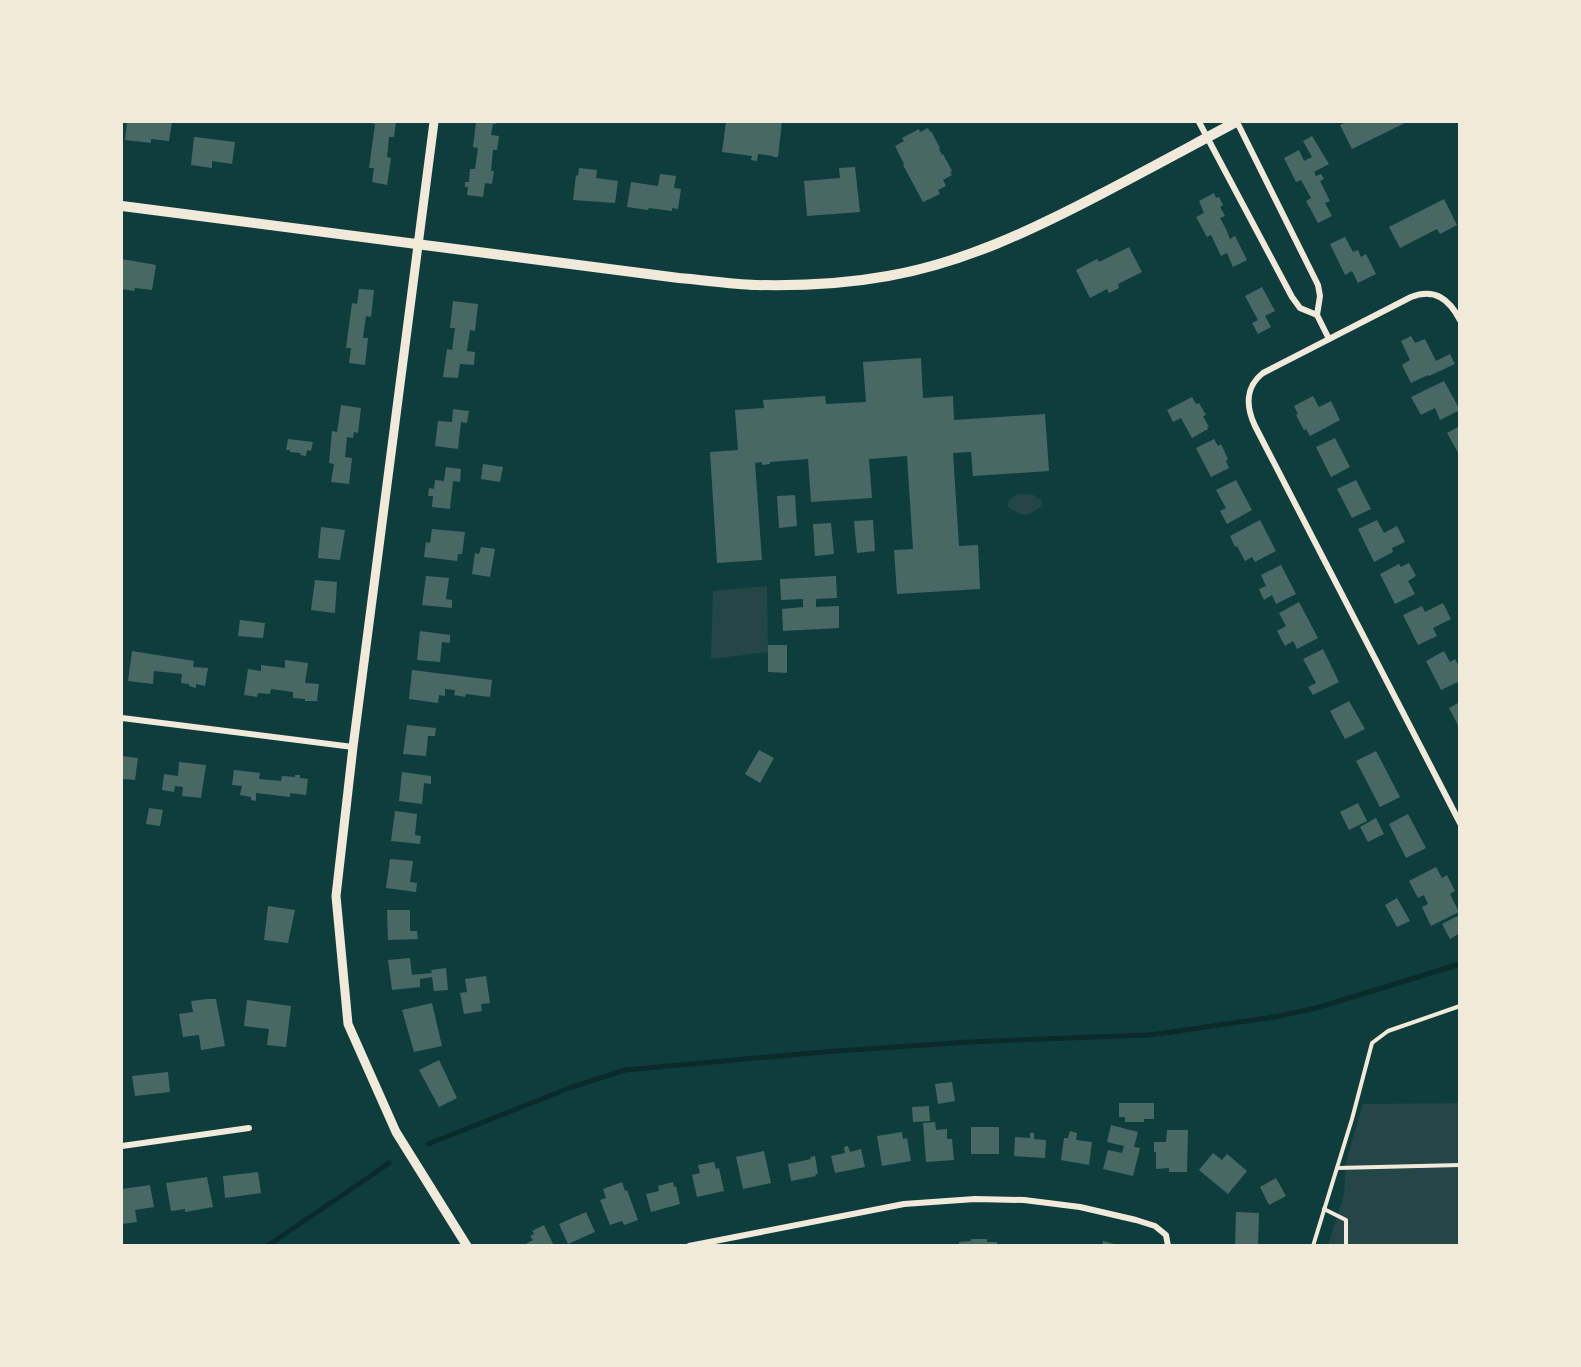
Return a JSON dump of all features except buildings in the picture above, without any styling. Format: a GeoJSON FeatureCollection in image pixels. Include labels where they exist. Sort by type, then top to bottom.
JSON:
{"type":"FeatureCollection","features":[{"type":"Feature","properties":{"kind":"main road"},"geometry":{"type":"LineString","coordinates":[[122,206],[733,283],[793,285],[854,281],[918,269],[1006,240],[1055,218],[1236,122]]}},
{"type":"Feature","properties":{"kind":"street"},"geometry":{"type":"LineString","coordinates":[[434,122],[353,747],[336,896],[348,1024],[396,1132],[467,1245]]}},
{"type":"Feature","properties":{"kind":"street"},"geometry":{"type":"LineString","coordinates":[[1199,122],[1292,297],[1300,308],[1317,315]]}},
{"type":"Feature","properties":{"kind":"street"},"geometry":{"type":"LineString","coordinates":[[1236,122],[1318,285],[1320,296],[1317,315],[1329,339]]}},
{"type":"Feature","properties":{"kind":"street"},"geometry":{"type":"LineString","coordinates":[[1460,320],[1454,310],[1436,295],[1423,294],[1412,297],[1263,373],[1257,377],[1248,395],[1249,411],[1255,426],[1460,823]]}},
{"type":"Feature","properties":{"kind":"street"},"geometry":{"type":"LineString","coordinates":[[122,718],[353,747]]}},
{"type":"Feature","properties":{"kind":"street"},"geometry":{"type":"LineString","coordinates":[[122,1146],[249,1128]]}},
{"type":"Feature","properties":{"kind":"street"},"geometry":{"type":"LineString","coordinates":[[689,1245],[904,1204],[975,1199],[1024,1200],[1080,1208],[1136,1220],[1155,1226],[1166,1235],[1168,1245]]}},
{"type":"Feature","properties":{"kind":"lane"},"geometry":{"type":"LineString","coordinates":[[1313,1245],[1352,1119],[1372,1043],[1388,1031],[1460,1005]]}},
{"type":"Feature","properties":{"kind":"lane"},"geometry":{"type":"LineString","coordinates":[[1337,1168],[1460,1165]]}},
{"type":"Feature","properties":{"kind":"lane"},"geometry":{"type":"LineString","coordinates":[[1324,1209],[1346,1220],[1346,1245]]}},
{"type":"Feature","properties":{"kind":"shaded area"},"geometry":{"type":"Polygon","coordinates":[[[1019,494],[1034,495],[1041,499],[1042,507],[1030,514],[1013,511],[1008,507],[1009,502],[1012,497],[1019,494]]]}},
{"type":"Feature","properties":{"kind":"shaded area"},"geometry":{"type":"Polygon","coordinates":[[[767,586],[768,652],[711,659],[713,591],[767,586]]]}},
{"type":"Feature","properties":{"kind":"shaded area"},"geometry":{"type":"Polygon","coordinates":[[[1459,1103],[1459,1245],[1328,1246],[1344,1194],[1346,1162],[1363,1104],[1459,1103]]]}},
{"type":"Feature","properties":{"kind":"waterway"},"geometry":{"type":"LineString","coordinates":[[428,1144],[572,1087],[625,1070],[823,1052],[968,1042],[1165,1033],[1280,1016],[1320,1007],[1460,964]]}},
{"type":"Feature","properties":{"kind":"waterway"},"geometry":{"type":"LineString","coordinates":[[267,1246],[389,1163]]}}]}
